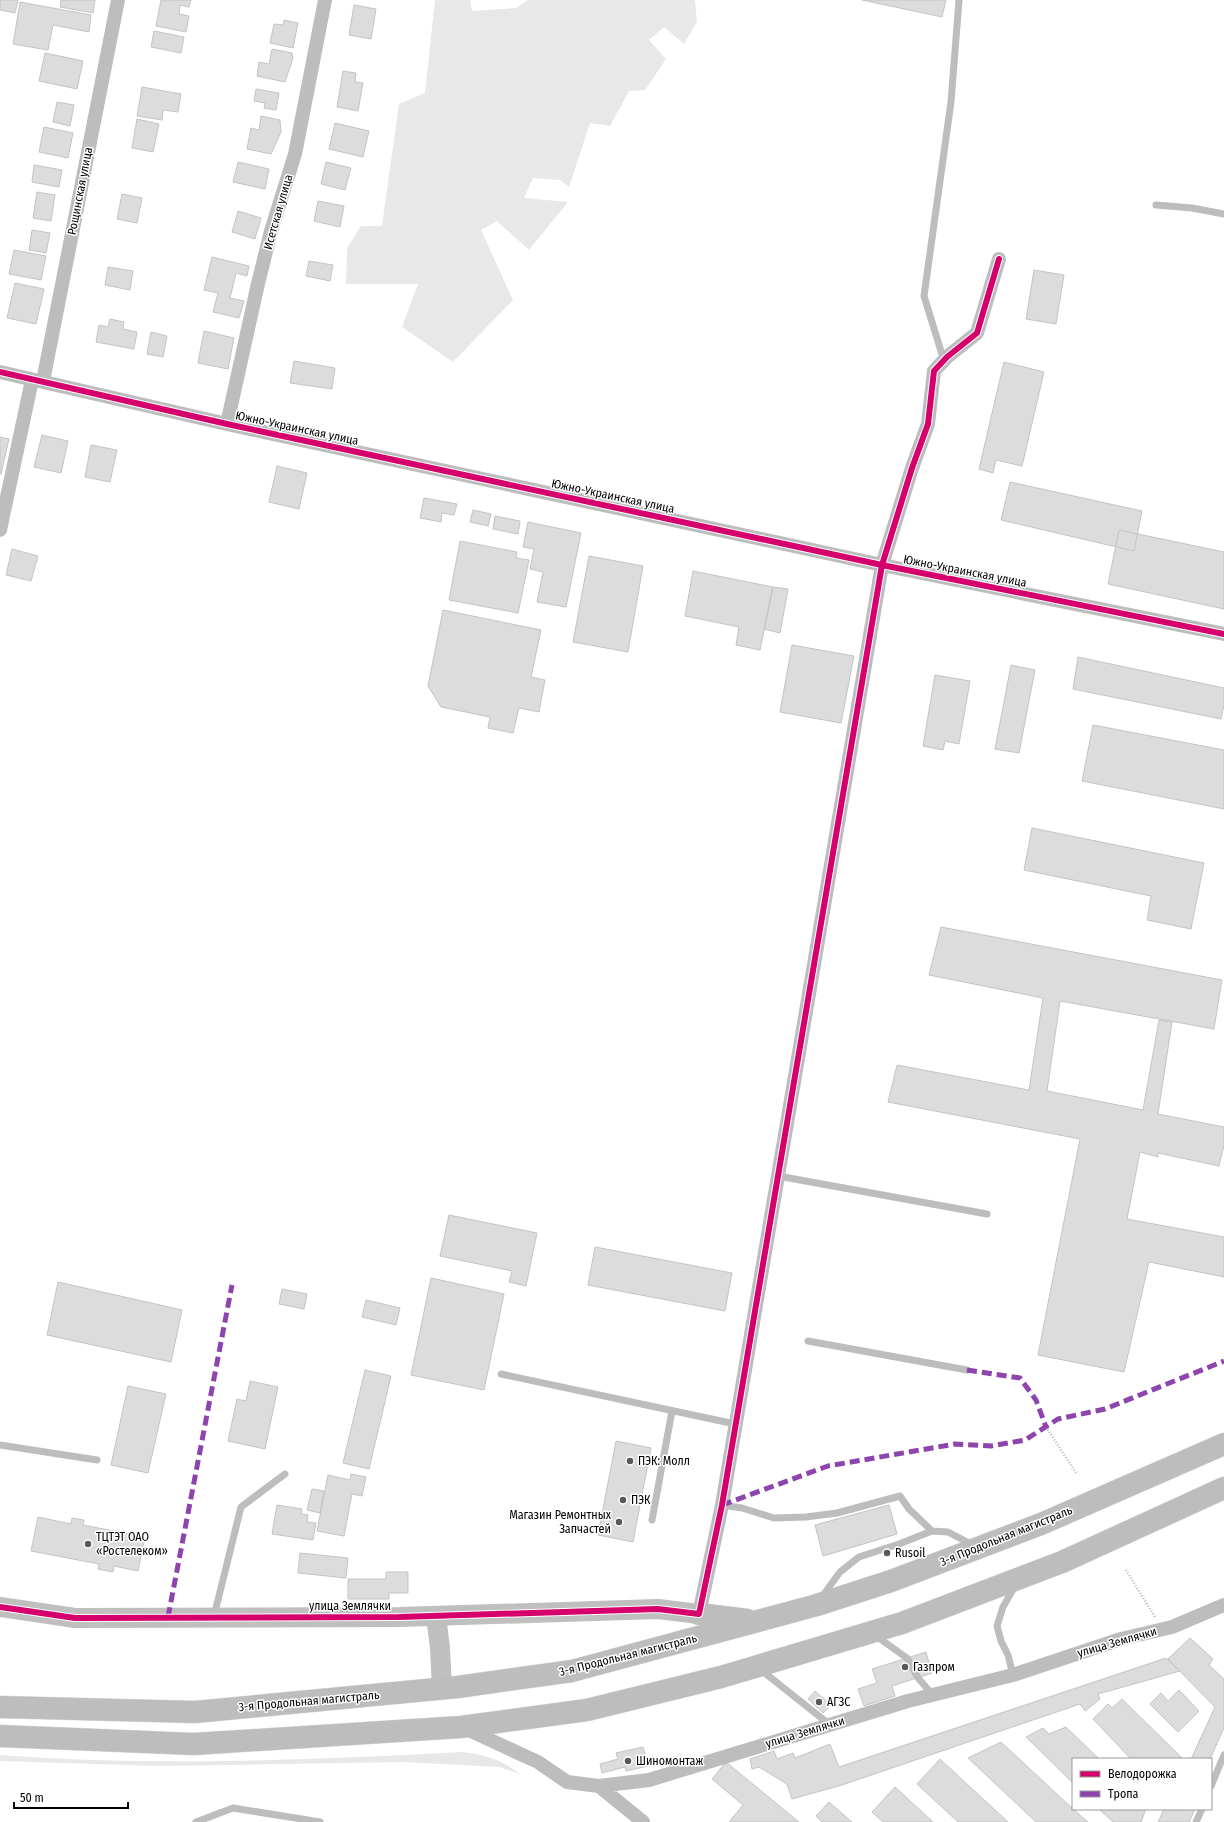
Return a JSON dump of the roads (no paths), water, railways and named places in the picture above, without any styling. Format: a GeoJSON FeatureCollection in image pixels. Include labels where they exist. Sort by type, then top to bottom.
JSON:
{"type":"FeatureCollection","features":[{"type":"Feature","properties":{"kind":"highway","name":"3-я Продольная магистраль"},"geometry":{"type":"LineString","coordinates":[[0,1707],[195,1712],[442,1688],[572,1671],[756,1622],[891,1581],[1041,1524],[1224,1444]]}},
{"type":"Feature","properties":{"kind":"highway"},"geometry":{"type":"LineString","coordinates":[[0,1736],[194,1744],[461,1727],[587,1710],[721,1677],[902,1623],[1062,1562],[1224,1488]]}},
{"type":"Feature","properties":{"kind":"highway"},"geometry":{"type":"LineString","coordinates":[[699,1614],[756,1622]]}},
{"type":"Feature","properties":{"kind":"street","name":"Рощинская улица"},"geometry":{"type":"LineString","coordinates":[[0,530],[38,380],[118,0]]}},
{"type":"Feature","properties":{"kind":"street","name":"Исетская улица"},"geometry":{"type":"LineString","coordinates":[[227,424],[257,288],[295,154],[325,0]]}},
{"type":"Feature","properties":{"kind":"street"},"geometry":{"type":"LineString","coordinates":[[699,1614],[722,1505],[882,565],[912,468],[928,424],[934,371],[977,333],[999,259]]}},
{"type":"Feature","properties":{"kind":"street","name":"Южно-Украинская улица"},"geometry":{"type":"LineString","coordinates":[[0,372],[227,424],[882,565],[1224,634]]}},
{"type":"Feature","properties":{"kind":"street","name":"улица Землячки"},"geometry":{"type":"LineString","coordinates":[[461,1727],[538,1762],[567,1782],[600,1786],[649,1780],[829,1724],[933,1694],[1013,1675],[1121,1639],[1172,1627],[1224,1605]]}},
{"type":"Feature","properties":{"kind":"street","name":"улица Землячки"},"geometry":{"type":"LineString","coordinates":[[0,1607],[75,1618],[436,1616],[658,1609],[699,1614]]}},
{"type":"Feature","properties":{"kind":"street"},"geometry":{"type":"LineString","coordinates":[[436,1616],[440,1648],[442,1688]]}},
{"type":"Feature","properties":{"kind":"street"},"geometry":{"type":"LineString","coordinates":[[600,1786],[643,1822]]}},
{"type":"Feature","properties":{"kind":"lane"},"geometry":{"type":"LineString","coordinates":[[944,361],[924,296],[951,102],[959,0]]}},
{"type":"Feature","properties":{"kind":"lane"},"geometry":{"type":"LineString","coordinates":[[1156,205],[1192,208],[1224,214]]}},
{"type":"Feature","properties":{"kind":"lane"},"geometry":{"type":"LineString","coordinates":[[778,1176],[987,1214]]}},
{"type":"Feature","properties":{"kind":"lane"},"geometry":{"type":"LineString","coordinates":[[808,1342],[967,1370]]}},
{"type":"Feature","properties":{"kind":"lane"},"geometry":{"type":"LineString","coordinates":[[501,1374],[736,1424]]}},
{"type":"Feature","properties":{"kind":"lane"},"geometry":{"type":"LineString","coordinates":[[652,1520],[672,1411]]}},
{"type":"Feature","properties":{"kind":"lane"},"geometry":{"type":"LineString","coordinates":[[0,1446],[97,1460]]}},
{"type":"Feature","properties":{"kind":"lane"},"geometry":{"type":"LineString","coordinates":[[214,1617],[241,1507],[285,1474]]}},
{"type":"Feature","properties":{"kind":"lane"},"geometry":{"type":"LineString","coordinates":[[722,1505],[742,1508],[774,1518],[806,1517],[837,1513],[900,1496],[909,1509],[932,1531]]}},
{"type":"Feature","properties":{"kind":"lane"},"geometry":{"type":"LineString","coordinates":[[816,1605],[840,1572],[859,1557],[900,1544],[932,1531],[948,1532],[978,1548]]}},
{"type":"Feature","properties":{"kind":"lane"},"geometry":{"type":"LineString","coordinates":[[1013,1675],[1008,1655],[1001,1641],[997,1626],[1003,1607],[1020,1578]]}},
{"type":"Feature","properties":{"kind":"lane"},"geometry":{"type":"LineString","coordinates":[[869,1633],[882,1639],[907,1658],[918,1678],[933,1694]]}},
{"type":"Feature","properties":{"kind":"lane"},"geometry":{"type":"LineString","coordinates":[[756,1666],[829,1724]]}},
{"type":"Feature","properties":{"kind":"lane"},"geometry":{"type":"LineString","coordinates":[[1212,1784],[1224,1755]]}},
{"type":"Feature","properties":{"kind":"lane"},"geometry":{"type":"LineString","coordinates":[[196,1822],[233,1808],[320,1822]]}},
{"type":"Feature","properties":{"kind":"lane"},"geometry":{"type":"LineString","coordinates":[[1196,1822],[1202,1810]]}},
{"type":"Feature","properties":{"kind":"place","name":"ПЭК: Молл"},"geometry":{"type":"Point","coordinates":[630,1461]}},
{"type":"Feature","properties":{"kind":"place","name":"ПЭК"},"geometry":{"type":"Point","coordinates":[623,1500]}},
{"type":"Feature","properties":{"kind":"place","name":"Магазин Ремонтных Запчастей"},"geometry":{"type":"Point","coordinates":[619,1522]}},
{"type":"Feature","properties":{"kind":"place","name":"ТЦТЭТ ОАО «Ростелеком»"},"geometry":{"type":"Point","coordinates":[88,1544]}},
{"type":"Feature","properties":{"kind":"place","name":"Rusoil"},"geometry":{"type":"Point","coordinates":[887,1553]}},
{"type":"Feature","properties":{"kind":"place","name":"Газпром"},"geometry":{"type":"Point","coordinates":[905,1667]}},
{"type":"Feature","properties":{"kind":"place","name":"АГЗС"},"geometry":{"type":"Point","coordinates":[819,1702]}},
{"type":"Feature","properties":{"kind":"place","name":"Шиномонтаж"},"geometry":{"type":"Point","coordinates":[628,1761]}}]}
